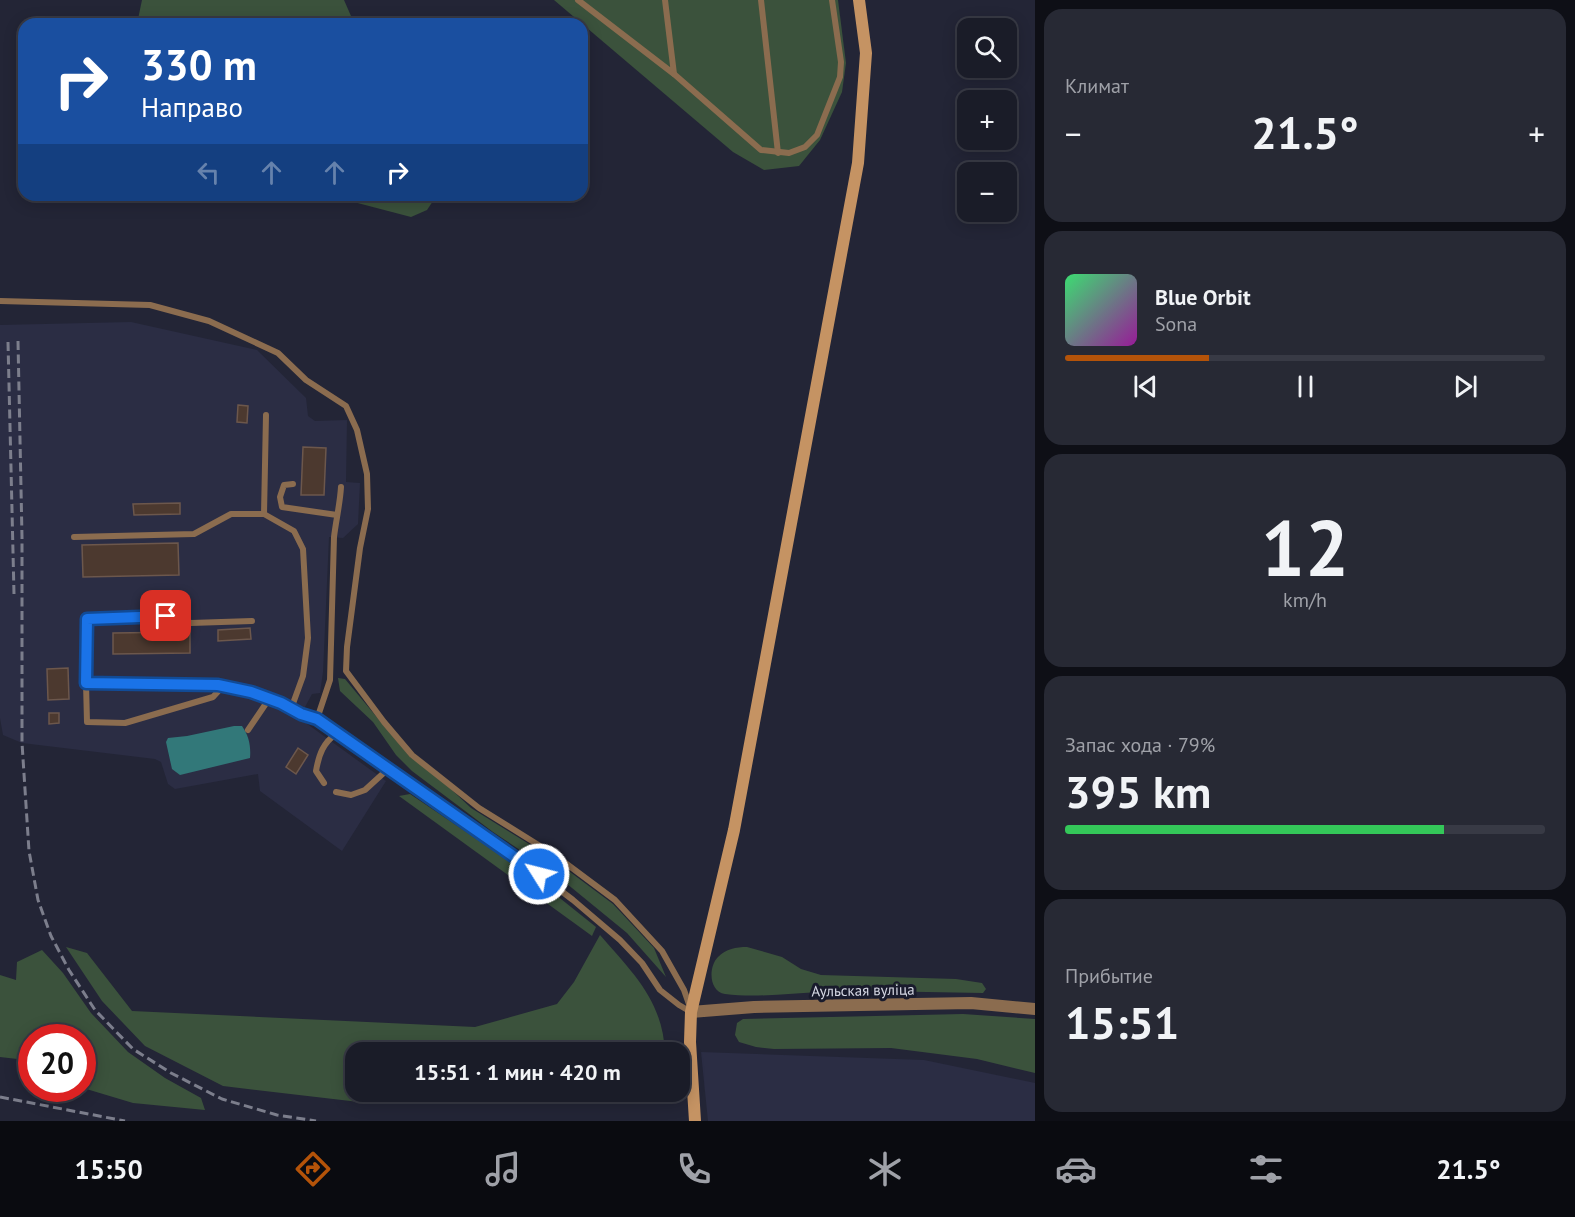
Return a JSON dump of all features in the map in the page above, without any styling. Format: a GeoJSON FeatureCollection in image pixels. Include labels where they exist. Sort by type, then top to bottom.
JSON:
{"type":"FeatureCollection","features":[{"type":"Feature","properties":{"kind":"street"},"geometry":{"type":"LineString","coordinates":[[695,1121],[690,1042],[692,1012],[734,830],[858,163],[866,53],[859,0]]}},
{"type":"Feature","properties":{"kind":"street","name":"Аульская вуліца"},"geometry":{"type":"LineString","coordinates":[[692,1012],[754,1007],[971,1003],[1035,1009]]}},
{"type":"Feature","properties":{"kind":"lane"},"geometry":{"type":"LineString","coordinates":[[578,0],[674,74],[761,150],[778,153],[789,153],[805,147],[817,135],[840,77],[841,62],[832,0]]}},
{"type":"Feature","properties":{"kind":"lane"},"geometry":{"type":"LineString","coordinates":[[666,0],[674,74]]}},
{"type":"Feature","properties":{"kind":"lane"},"geometry":{"type":"LineString","coordinates":[[761,0],[778,153]]}},
{"type":"Feature","properties":{"kind":"lane"},"geometry":{"type":"LineString","coordinates":[[0,301],[150,305],[209,321],[279,353],[306,380],[346,406],[357,430],[367,474],[368,509],[358,559],[346,671],[412,755],[479,808],[556,856],[615,900],[662,951],[684,990],[692,1012]]}},
{"type":"Feature","properties":{"kind":"lane"},"geometry":{"type":"LineString","coordinates":[[264,514],[266,415]]}},
{"type":"Feature","properties":{"kind":"lane"},"geometry":{"type":"LineString","coordinates":[[293,484],[284,484],[280,497],[282,507],[337,515]]}},
{"type":"Feature","properties":{"kind":"lane"},"geometry":{"type":"LineString","coordinates":[[317,719],[330,680],[334,537],[341,487]]}},
{"type":"Feature","properties":{"kind":"lane"},"geometry":{"type":"LineString","coordinates":[[74,537],[194,534],[231,514],[264,514],[294,531],[303,549],[308,638],[303,676],[291,709]]}},
{"type":"Feature","properties":{"kind":"lane"},"geometry":{"type":"LineString","coordinates":[[223,686],[213,697],[125,723],[87,722],[87,619],[166,616],[191,623],[252,621]]}},
{"type":"Feature","properties":{"kind":"lane"},"geometry":{"type":"LineString","coordinates":[[86,683],[223,686],[269,699],[317,719],[522,861],[573,900],[620,940],[642,963],[660,990],[692,1012]]}},
{"type":"Feature","properties":{"kind":"lane"},"geometry":{"type":"LineString","coordinates":[[248,730],[269,699]]}},
{"type":"Feature","properties":{"kind":"lane"},"geometry":{"type":"LineString","coordinates":[[324,783],[316,771],[319,753],[328,739],[337,733]]}},
{"type":"Feature","properties":{"kind":"lane"},"geometry":{"type":"LineString","coordinates":[[336,792],[351,795],[365,790],[388,769]]}},
{"type":"Feature","properties":{"kind":"shaded area"},"geometry":{"type":"Polygon","coordinates":[[[142,0],[344,0],[351,16],[354,18],[138,18],[142,0]]]}},
{"type":"Feature","properties":{"kind":"shaded area"},"geometry":{"type":"Polygon","coordinates":[[[554,0],[838,0],[846,63],[842,92],[820,140],[799,166],[764,170],[733,152],[588,29],[588,18],[575,18],[554,0]]]}},
{"type":"Feature","properties":{"kind":"shaded area"},"geometry":{"type":"Polygon","coordinates":[[[350,201],[433,201],[427,210],[411,217],[350,201]]]}},
{"type":"Feature","properties":{"kind":"shaded area"},"geometry":{"type":"Polygon","coordinates":[[[131,322],[257,350],[306,398],[308,416],[315,421],[347,420],[346,482],[360,483],[358,524],[343,538],[329,537],[320,693],[312,694],[299,718],[386,781],[342,851],[260,791],[258,774],[175,789],[168,784],[161,762],[155,759],[22,743],[3,735],[0,718],[0,325],[131,322]]]}},
{"type":"Feature","properties":{"kind":"shaded area"},"geometry":{"type":"Polygon","coordinates":[[[338,678],[345,679],[410,757],[437,776],[471,808],[550,857],[613,904],[654,948],[666,977],[627,933],[550,870],[493,832],[412,771],[396,755],[373,722],[340,691],[338,678]]]}},
{"type":"Feature","properties":{"kind":"shaded area"},"geometry":{"type":"Polygon","coordinates":[[[242,726],[246,734],[250,745],[250,758],[180,775],[172,769],[166,742],[168,738],[242,726]]]}},
{"type":"Feature","properties":{"kind":"shaded area"},"geometry":{"type":"Polygon","coordinates":[[[410,794],[536,879],[596,927],[592,936],[399,796],[410,794]]]}},
{"type":"Feature","properties":{"kind":"shaded area"},"geometry":{"type":"Polygon","coordinates":[[[600,935],[635,975],[644,989],[659,1018],[664,1042],[345,1042],[345,1100],[223,1086],[145,1046],[102,1001],[66,947],[87,953],[132,1011],[475,1027],[557,1004],[574,982],[600,935]]]}},
{"type":"Feature","properties":{"kind":"shaded area"},"geometry":{"type":"Polygon","coordinates":[[[747,947],[782,957],[801,969],[821,975],[956,979],[982,983],[986,989],[983,993],[862,991],[749,996],[720,992],[713,984],[712,978],[715,961],[728,950],[747,947]]]}},
{"type":"Feature","properties":{"kind":"shaded area"},"geometry":{"type":"Polygon","coordinates":[[[42,950],[63,973],[91,1013],[128,1052],[165,1078],[201,1098],[205,1110],[133,1103],[96,1092],[96,1024],[18,1024],[18,1059],[0,1057],[0,975],[16,980],[17,962],[42,950]]]}},
{"type":"Feature","properties":{"kind":"shaded area"},"geometry":{"type":"Polygon","coordinates":[[[963,1014],[1035,1019],[1035,1073],[977,1059],[891,1048],[774,1049],[756,1047],[739,1042],[735,1035],[737,1023],[743,1019],[963,1014]]]}},
{"type":"Feature","properties":{"kind":"shaded area"},"geometry":{"type":"Polygon","coordinates":[[[701,1052],[924,1060],[1035,1083],[1035,1121],[708,1121],[701,1052]]]}},
{"type":"Feature","properties":{"kind":"shaded area"},"geometry":{"type":"Polygon","coordinates":[[[359,1102],[396,1102],[376,1104],[359,1102]]]}},
{"type":"Feature","properties":{"kind":"building"},"geometry":{"type":"Polygon","coordinates":[[[238,405],[248,406],[247,423],[237,422],[238,405]]]}},
{"type":"Feature","properties":{"kind":"building"},"geometry":{"type":"Polygon","coordinates":[[[303,447],[326,448],[324,495],[301,495],[303,447]]]}},
{"type":"Feature","properties":{"kind":"building"},"geometry":{"type":"Polygon","coordinates":[[[180,503],[180,514],[134,515],[133,504],[180,503]]]}},
{"type":"Feature","properties":{"kind":"building"},"geometry":{"type":"Polygon","coordinates":[[[178,543],[179,575],[83,577],[82,545],[178,543]]]}},
{"type":"Feature","properties":{"kind":"building"},"geometry":{"type":"Polygon","coordinates":[[[250,628],[251,639],[218,641],[218,630],[250,628]]]}},
{"type":"Feature","properties":{"kind":"building"},"geometry":{"type":"Polygon","coordinates":[[[190,632],[190,653],[113,654],[113,633],[190,632]]]}},
{"type":"Feature","properties":{"kind":"building"},"geometry":{"type":"Polygon","coordinates":[[[68,668],[69,699],[48,700],[47,669],[68,668]]]}},
{"type":"Feature","properties":{"kind":"building"},"geometry":{"type":"Polygon","coordinates":[[[49,713],[59,713],[59,723],[49,724],[49,713]]]}},
{"type":"Feature","properties":{"kind":"building"},"geometry":{"type":"Polygon","coordinates":[[[298,748],[308,755],[296,774],[286,767],[298,748]]]}},
{"type":"Feature","properties":{"kind":"railway"},"geometry":{"type":"LineString","coordinates":[[18,341],[22,537],[22,743],[29,851],[38,900],[51,936],[69,970],[95,1010],[133,1049],[171,1073],[222,1099],[277,1115],[316,1121]]}},
{"type":"Feature","properties":{"kind":"railway"},"geometry":{"type":"LineString","coordinates":[[8,342],[14,594]]}},
{"type":"Feature","properties":{"kind":"railway"},"geometry":{"type":"LineString","coordinates":[[0,1097],[125,1121]]}},
{"type":"Feature","properties":{"kind":"route"},"geometry":{"type":"LineString","coordinates":[[166,616],[87,619],[86,683],[218,685],[251,692],[281,703],[301,714],[317,719],[539,874]]}}]}
